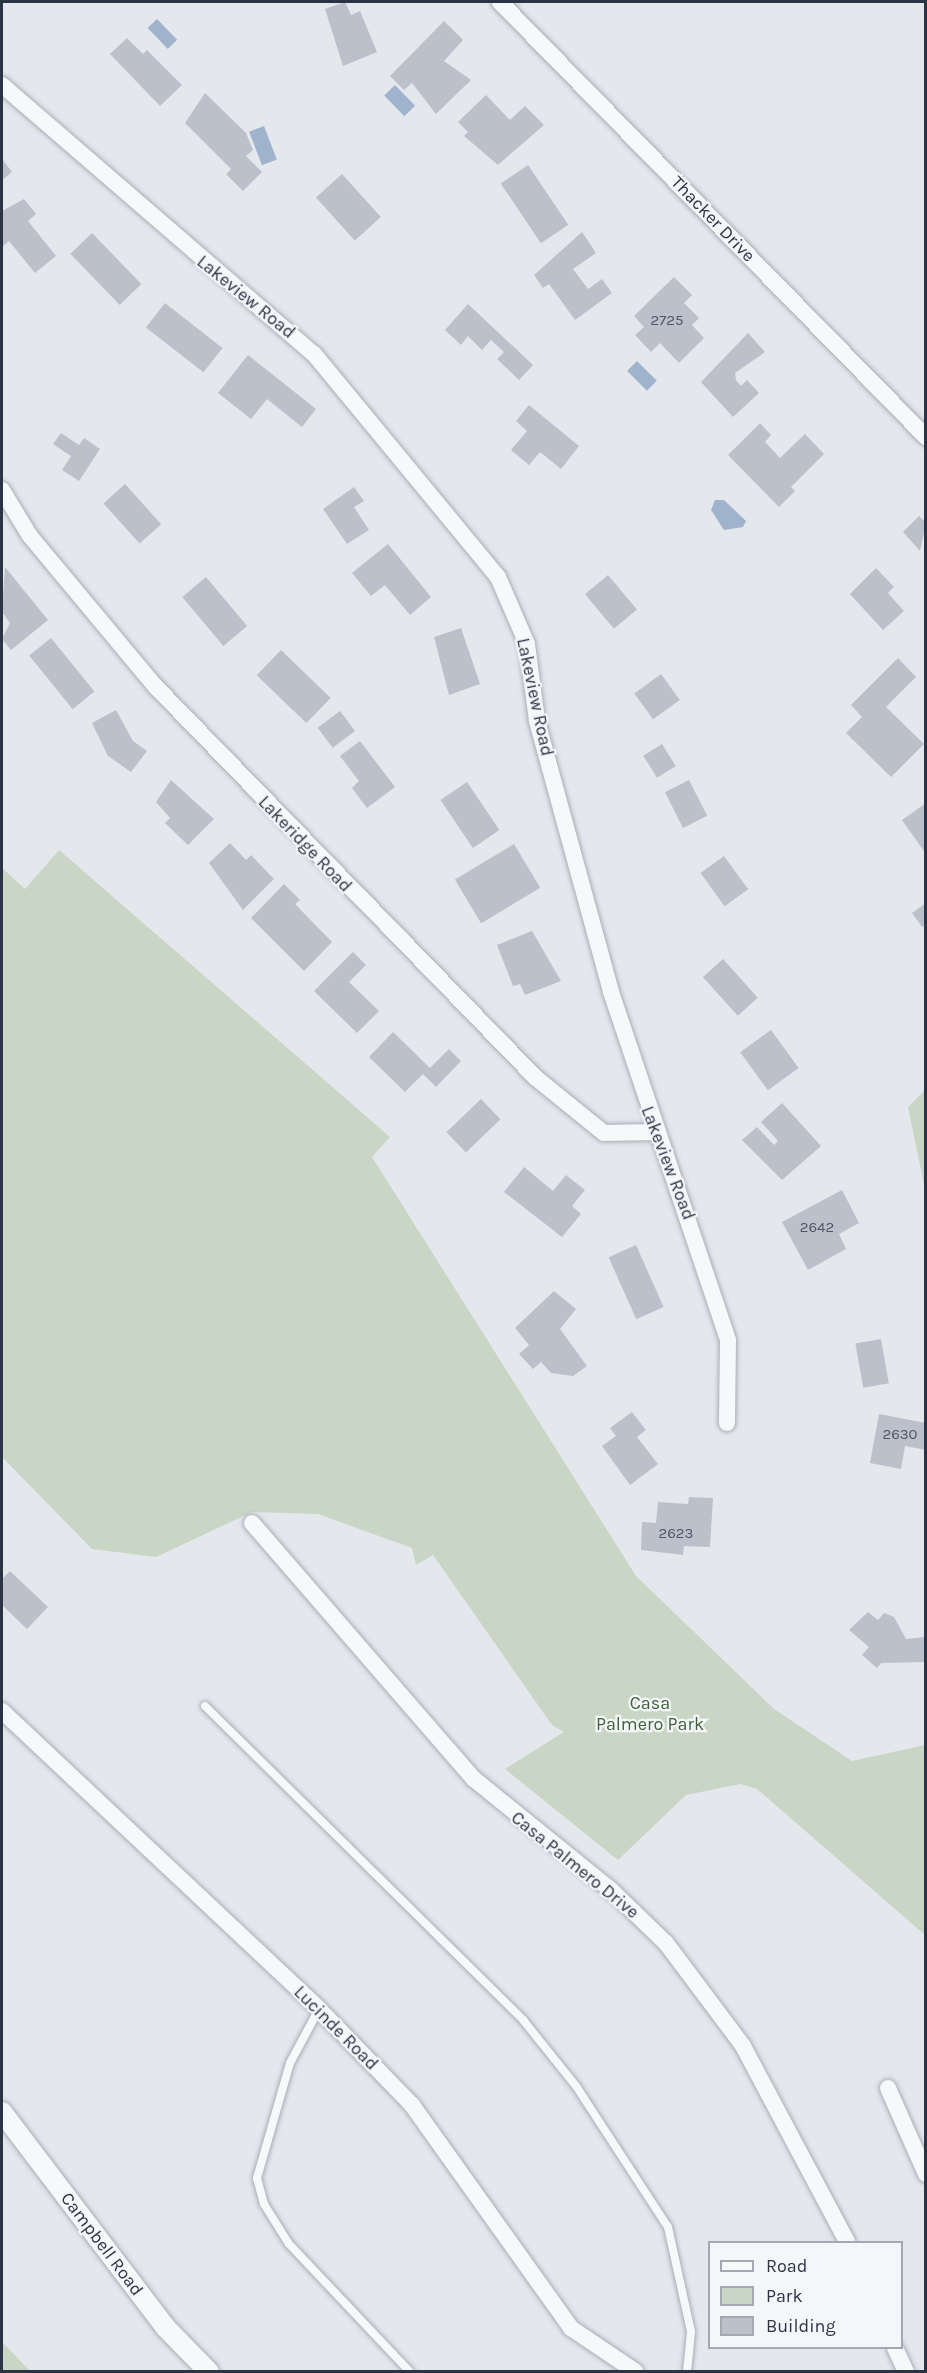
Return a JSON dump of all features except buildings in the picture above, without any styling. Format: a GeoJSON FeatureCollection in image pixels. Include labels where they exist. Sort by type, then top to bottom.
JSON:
{"type":"FeatureCollection","features":[{"type":"Feature","properties":{"kind":"street","name":"Thacker Drive"},"geometry":{"type":"LineString","coordinates":[[500,2],[926,437]]}},
{"type":"Feature","properties":{"kind":"street","name":"Lakeview Road"},"geometry":{"type":"LineString","coordinates":[[2,85],[314,354],[498,578],[527,644],[537,721],[654,1132],[683,1198],[728,1340],[727,1423]]}},
{"type":"Feature","properties":{"kind":"street","name":"Lakeridge Road"},"geometry":{"type":"LineString","coordinates":[[2,490],[30,536],[156,687],[530,1072],[604,1133],[654,1132]]}},
{"type":"Feature","properties":{"kind":"street","name":"Casa Palmero Drive"},"geometry":{"type":"LineString","coordinates":[[252,1523],[474,1779],[610,1889],[666,1943],[743,2046],[847,2241]]}},
{"type":"Feature","properties":{"kind":"street","name":"Lucinde Road"},"geometry":{"type":"LineString","coordinates":[[2,1711],[319,2009],[412,2105],[571,2328],[636,2372]]}},
{"type":"Feature","properties":{"kind":"street"},"geometry":{"type":"LineString","coordinates":[[888,2088],[926,2174]]}},
{"type":"Feature","properties":{"kind":"street","name":"Campbell Road"},"geometry":{"type":"LineString","coordinates":[[2,2112],[165,2327],[209,2372]]}},
{"type":"Feature","properties":{"kind":"street"},"geometry":{"type":"LineString","coordinates":[[895,2349],[906,2372]]}},
{"type":"Feature","properties":{"kind":"lane"},"geometry":{"type":"LineString","coordinates":[[205,1706],[524,2021],[576,2086],[668,2228],[691,2332],[687,2372]]}},
{"type":"Feature","properties":{"kind":"lane"},"geometry":{"type":"LineString","coordinates":[[319,2009],[290,2063],[256,2178],[264,2204],[289,2244],[410,2372]]}},
{"type":"Feature","properties":{"kind":"green space","name":"Casa Palmero Park"},"geometry":{"type":"Polygon","coordinates":[[[59,850],[390,1137],[372,1157],[636,1576],[774,1709],[852,1761],[925,1745],[925,1935],[757,1789],[740,1784],[686,1795],[618,1860],[505,1769],[564,1732],[552,1725],[433,1555],[416,1565],[412,1548],[318,1514],[252,1512],[156,1557],[92,1549],[2,1457],[2,868],[25,889],[59,850]]]}},
{"type":"Feature","properties":{"kind":"green space"},"geometry":{"type":"Polygon","coordinates":[[[925,1090],[925,1189],[908,1107],[925,1090]]]}},
{"type":"Feature","properties":{"kind":"green space"},"geometry":{"type":"Polygon","coordinates":[[[2,2342],[30,2371],[2,2371],[2,2342]]]}},
{"type":"Feature","properties":{"kind":"water"},"geometry":{"type":"Polygon","coordinates":[[[157,19],[177,40],[168,49],[148,28],[157,19]]]}},
{"type":"Feature","properties":{"kind":"water"},"geometry":{"type":"Polygon","coordinates":[[[395,85],[415,106],[404,116],[384,95],[395,85]]]}},
{"type":"Feature","properties":{"kind":"water"},"geometry":{"type":"Polygon","coordinates":[[[264,126],[277,160],[262,165],[249,132],[264,126]]]}},
{"type":"Feature","properties":{"kind":"water"},"geometry":{"type":"Polygon","coordinates":[[[637,361],[657,381],[647,391],[627,371],[637,361]]]}},
{"type":"Feature","properties":{"kind":"water"},"geometry":{"type":"Polygon","coordinates":[[[715,500],[724,500],[746,521],[743,527],[724,530],[711,510],[715,500]]]}}]}
